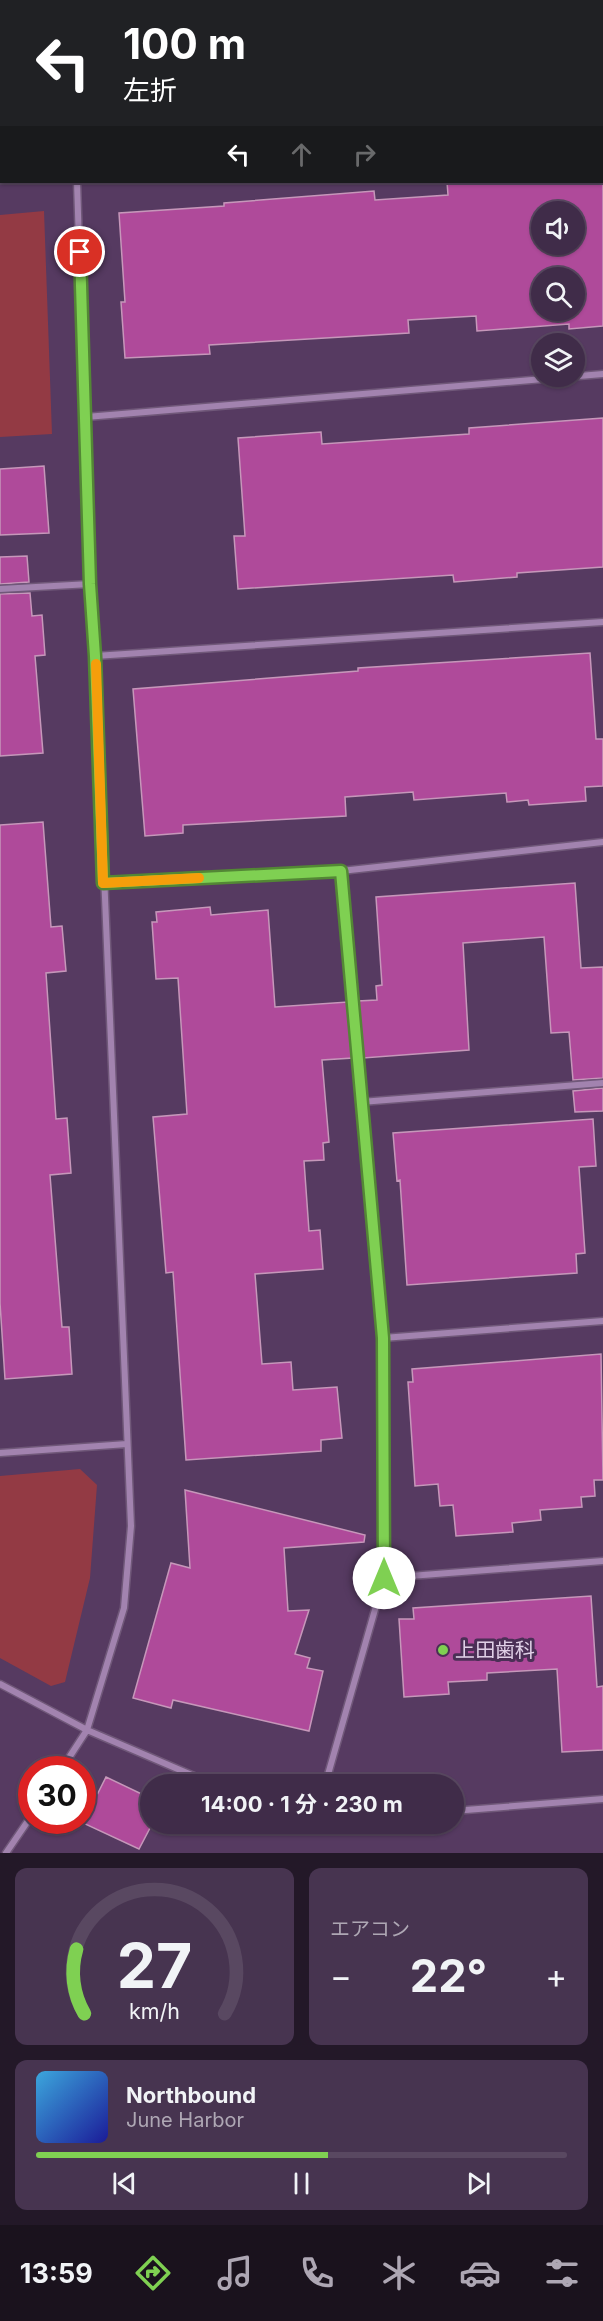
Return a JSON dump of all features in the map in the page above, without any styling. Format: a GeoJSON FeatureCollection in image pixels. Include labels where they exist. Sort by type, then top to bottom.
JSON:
{"type":"FeatureCollection","features":[{"type":"Feature","properties":{"kind":"street"},"geometry":{"type":"LineString","coordinates":[[70,1756],[87,1730],[124,1608],[131,1526],[95,656],[90,584],[78,183]]}},
{"type":"Feature","properties":{"kind":"street"},"geometry":{"type":"LineString","coordinates":[[86,417],[603,374]]}},
{"type":"Feature","properties":{"kind":"street"},"geometry":{"type":"LineString","coordinates":[[0,589],[90,584]]}},
{"type":"Feature","properties":{"kind":"street"},"geometry":{"type":"LineString","coordinates":[[95,656],[603,622]]}},
{"type":"Feature","properties":{"kind":"street"},"geometry":{"type":"LineString","coordinates":[[103,883],[341,871],[603,842]]}},
{"type":"Feature","properties":{"kind":"street"},"geometry":{"type":"LineString","coordinates":[[328,1774],[384,1578],[383,1338],[341,871]]}},
{"type":"Feature","properties":{"kind":"street"},"geometry":{"type":"LineString","coordinates":[[361,1101],[603,1083]]}},
{"type":"Feature","properties":{"kind":"street"},"geometry":{"type":"LineString","coordinates":[[383,1338],[603,1321]]}},
{"type":"Feature","properties":{"kind":"street"},"geometry":{"type":"LineString","coordinates":[[0,1453],[127,1444]]}},
{"type":"Feature","properties":{"kind":"street"},"geometry":{"type":"LineString","coordinates":[[384,1578],[603,1561]]}},
{"type":"Feature","properties":{"kind":"street"},"geometry":{"type":"LineString","coordinates":[[0,1684],[87,1730],[189,1774]]}},
{"type":"Feature","properties":{"kind":"street"},"geometry":{"type":"LineString","coordinates":[[464,1810],[603,1799]]}},
{"type":"Feature","properties":{"kind":"street"},"geometry":{"type":"LineString","coordinates":[[6,1853],[19,1834]]}},
{"type":"Feature","properties":{"kind":"shaded area"},"geometry":{"type":"Polygon","coordinates":[[[44,211],[52,434],[0,437],[0,215],[44,211]]]}},
{"type":"Feature","properties":{"kind":"shaded area"},"geometry":{"type":"Polygon","coordinates":[[[80,1469],[97,1485],[90,1578],[65,1682],[51,1686],[0,1658],[0,1476],[80,1469]]]}},
{"type":"Feature","properties":{"kind":"building"},"geometry":{"type":"Polygon","coordinates":[[[447,183],[603,183],[603,326],[569,329],[569,324],[477,331],[476,316],[408,320],[409,333],[209,345],[210,354],[125,358],[121,302],[125,302],[119,213],[224,206],[224,203],[374,191],[375,200],[448,195],[447,183]]]}},
{"type":"Feature","properties":{"kind":"building"},"geometry":{"type":"Polygon","coordinates":[[[603,418],[603,567],[517,573],[517,577],[454,582],[453,575],[238,589],[234,536],[245,536],[238,438],[321,432],[322,444],[469,434],[469,428],[603,418]]]}},
{"type":"Feature","properties":{"kind":"building"},"geometry":{"type":"Polygon","coordinates":[[[44,466],[49,533],[0,535],[0,469],[44,466]]]}},
{"type":"Feature","properties":{"kind":"building"},"geometry":{"type":"Polygon","coordinates":[[[27,556],[29,582],[0,584],[0,557],[27,556]]]}},
{"type":"Feature","properties":{"kind":"building"},"geometry":{"type":"Polygon","coordinates":[[[30,593],[32,616],[42,615],[45,655],[35,656],[43,753],[0,756],[0,594],[30,593]]]}},
{"type":"Feature","properties":{"kind":"building"},"geometry":{"type":"Polygon","coordinates":[[[590,653],[596,739],[603,739],[603,786],[585,787],[586,801],[529,805],[528,800],[507,802],[506,793],[414,800],[413,792],[345,797],[346,816],[183,825],[183,833],[145,836],[133,689],[358,671],[358,668],[590,653]]]}},
{"type":"Feature","properties":{"kind":"building"},"geometry":{"type":"Polygon","coordinates":[[[43,822],[51,927],[62,926],[66,971],[46,973],[56,1119],[67,1118],[71,1173],[50,1175],[62,1327],[69,1327],[72,1374],[5,1379],[0,1303],[0,825],[43,822]]]}},
{"type":"Feature","properties":{"kind":"building"},"geometry":{"type":"Polygon","coordinates":[[[575,883],[581,968],[603,967],[603,1078],[573,1080],[569,1032],[551,1033],[544,937],[463,943],[469,1050],[363,1058],[358,1001],[377,1000],[376,986],[382,985],[376,897],[575,883]]]}},
{"type":"Feature","properties":{"kind":"building"},"geometry":{"type":"Polygon","coordinates":[[[210,907],[211,915],[268,910],[275,1007],[348,1002],[353,1058],[322,1060],[329,1142],[323,1143],[324,1160],[304,1161],[309,1231],[320,1230],[323,1269],[255,1274],[262,1364],[291,1362],[293,1390],[337,1387],[342,1438],[321,1440],[321,1451],[186,1460],[173,1272],[166,1273],[153,1117],[187,1114],[178,978],[156,979],[152,922],[157,922],[156,912],[210,907]]]}},
{"type":"Feature","properties":{"kind":"building"},"geometry":{"type":"Polygon","coordinates":[[[603,1088],[603,1111],[575,1112],[573,1091],[603,1088]]]}},
{"type":"Feature","properties":{"kind":"building"},"geometry":{"type":"Polygon","coordinates":[[[593,1119],[596,1166],[579,1167],[585,1253],[576,1254],[577,1273],[407,1285],[400,1180],[397,1181],[393,1133],[593,1119]]]}},
{"type":"Feature","properties":{"kind":"building"},"geometry":{"type":"Polygon","coordinates":[[[601,1354],[603,1480],[594,1480],[595,1496],[581,1497],[582,1507],[540,1510],[541,1520],[512,1523],[513,1532],[456,1536],[453,1505],[440,1506],[438,1484],[415,1486],[408,1382],[413,1382],[412,1369],[601,1354]]]}},
{"type":"Feature","properties":{"kind":"building"},"geometry":{"type":"Polygon","coordinates":[[[185,1490],[365,1535],[364,1542],[284,1548],[288,1611],[309,1610],[295,1654],[310,1658],[307,1668],[323,1671],[309,1731],[173,1700],[171,1708],[133,1698],[171,1563],[190,1568],[185,1490]]]}},
{"type":"Feature","properties":{"kind":"building"},"geometry":{"type":"Polygon","coordinates":[[[591,1596],[597,1687],[603,1686],[603,1750],[562,1752],[557,1669],[487,1673],[487,1680],[448,1682],[449,1694],[404,1697],[399,1619],[414,1619],[413,1608],[591,1596]]]}},
{"type":"Feature","properties":{"kind":"building"},"geometry":{"type":"Polygon","coordinates":[[[106,1777],[140,1793],[140,1834],[147,1834],[139,1849],[96,1829],[96,1797],[106,1777]]]}},
{"type":"Feature","properties":{"kind":"slow traffic"},"geometry":{"type":"LineString","coordinates":[[96,664],[103,883],[199,878]]}},
{"type":"Feature","properties":{"kind":"place","name":"上田歯科"},"geometry":{"type":"Point","coordinates":[443,1650]}},
{"type":"Feature","properties":{"kind":"route"},"geometry":{"type":"LineString","coordinates":[[80,252],[90,584],[95,656],[103,883],[341,871],[383,1338],[384,1578]]}}]}
